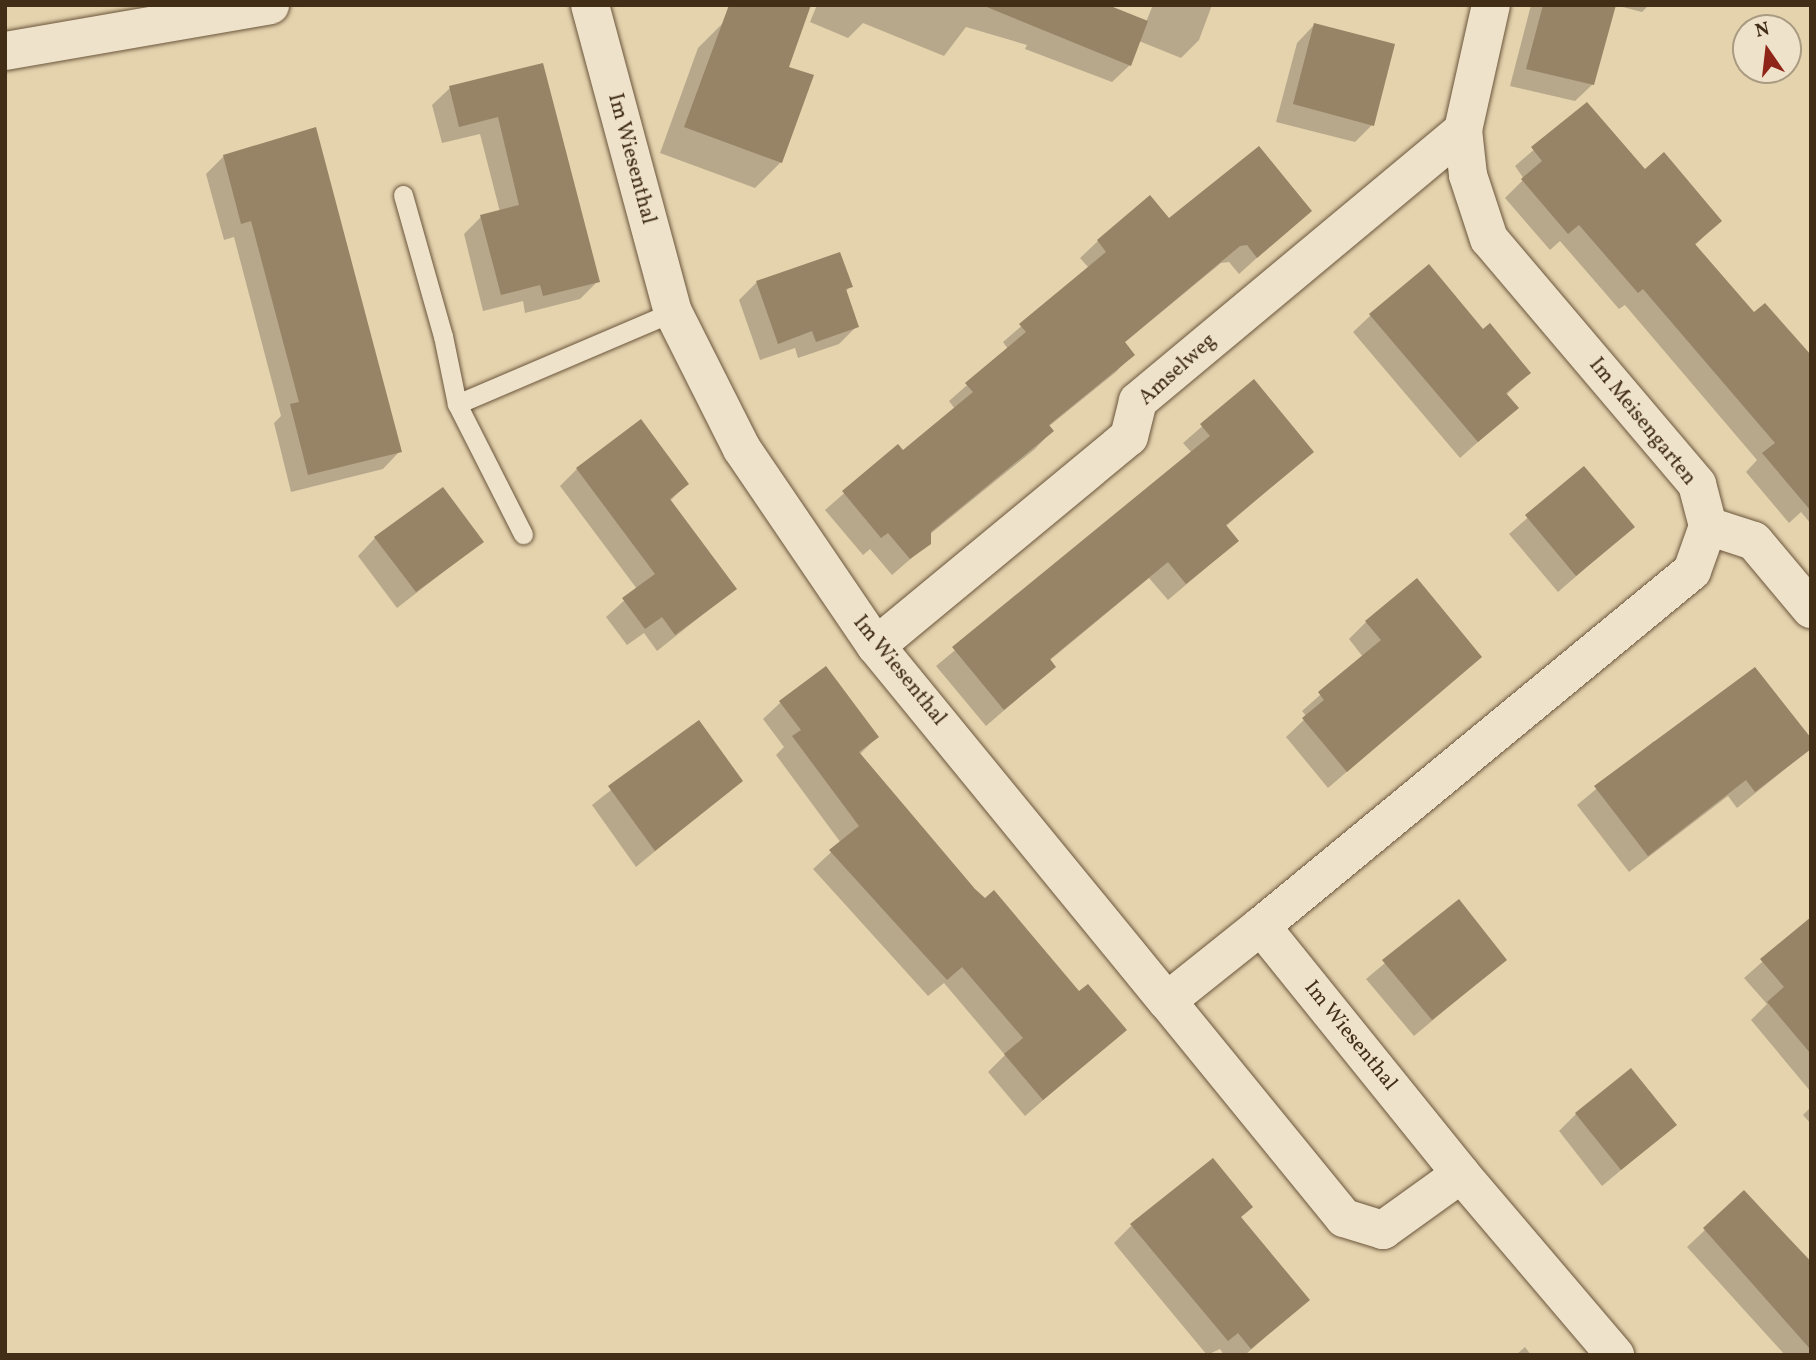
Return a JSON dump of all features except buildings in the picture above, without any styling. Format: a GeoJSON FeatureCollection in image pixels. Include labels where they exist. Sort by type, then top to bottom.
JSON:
{"type":"FeatureCollection","features":[{"type":"Feature","properties":{"kind":"street"},"geometry":{"type":"LineString","coordinates":[[5,51],[270,5]]}},
{"type":"Feature","properties":{"kind":"street","name":"Im Wiesenthal"},"geometry":{"type":"LineString","coordinates":[[590,5],[673,312],[742,449],[876,646],[1344,1218],[1383,1230],[1461,1174]]}},
{"type":"Feature","properties":{"kind":"street","name":"Im Meisengarten"},"geometry":{"type":"LineString","coordinates":[[1491,5],[1462,130],[1468,175],[1489,239],[1697,484],[1709,526]]}},
{"type":"Feature","properties":{"kind":"street","name":"Amselweg"},"geometry":{"type":"LineString","coordinates":[[876,646],[1129,437],[1138,401],[1462,130]]}},
{"type":"Feature","properties":{"kind":"street"},"geometry":{"type":"LineString","coordinates":[[1167,1001],[1692,571],[1709,526],[1754,541],[1811,609]]}},
{"type":"Feature","properties":{"kind":"street","name":"Im Wiesenthal"},"geometry":{"type":"LineString","coordinates":[[1261,926],[1461,1174],[1615,1355]]}},
{"type":"Feature","properties":{"kind":"lane"},"geometry":{"type":"LineString","coordinates":[[402,195],[443,336],[457,404],[523,534]]}},
{"type":"Feature","properties":{"kind":"lane"},"geometry":{"type":"LineString","coordinates":[[457,404],[673,312]]}}]}
